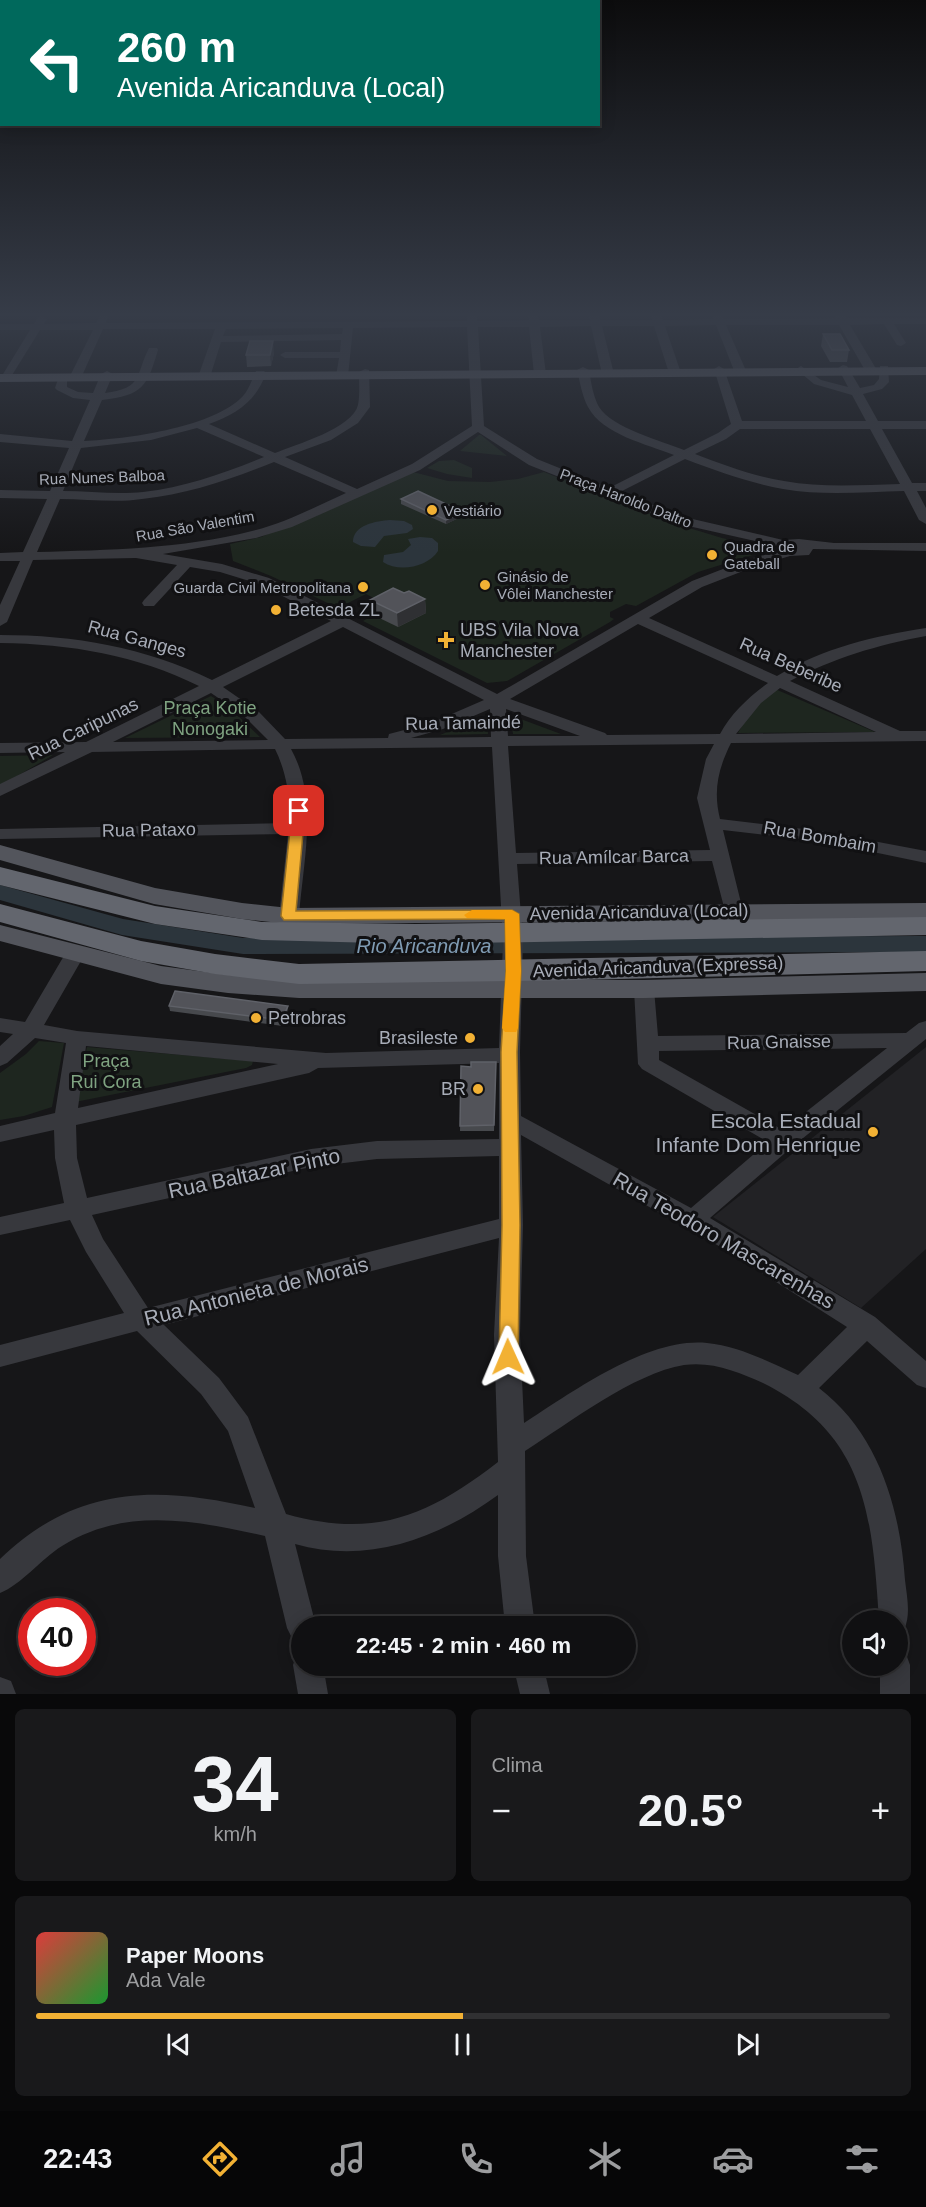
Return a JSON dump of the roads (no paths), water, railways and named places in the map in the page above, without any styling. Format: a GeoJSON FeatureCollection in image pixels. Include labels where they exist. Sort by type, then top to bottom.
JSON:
{"type":"FeatureCollection","features":[{"type":"Feature","properties":{"kind":"highway"},"geometry":{"type":"LineString","coordinates":[[0,864],[134,910]]}},
{"type":"Feature","properties":{"kind":"highway"},"geometry":{"type":"LineString","coordinates":[[0,876],[134,910]]}},
{"type":"Feature","properties":{"kind":"highway","name":"Avenida Aricanduva (Expressa)"},"geometry":{"type":"LineString","coordinates":[[134,910],[193,922],[262,931],[322,934],[513,929],[926,926]]}},
{"type":"Feature","properties":{"kind":"highway","name":"Avenida Aricanduva (Expressa)"},"geometry":{"type":"LineString","coordinates":[[1,918],[141,951],[215,964],[299,974],[513,974],[926,961]]}},
{"type":"Feature","properties":{"kind":"main road","name":"Avenida Aricanduva (Local)"},"geometry":{"type":"LineString","coordinates":[[0,852],[154,896],[242,911],[289,916],[513,929],[735,910],[926,911]]}},
{"type":"Feature","properties":{"kind":"main road"},"geometry":{"type":"LineString","coordinates":[[1,918],[75,954],[161,975],[252,986],[299,989],[513,974],[644,989],[926,982]]}},
{"type":"Feature","properties":{"kind":"street"},"geometry":{"type":"LineString","coordinates":[[73,394],[97,396],[106,394]]}},
{"type":"Feature","properties":{"kind":"street"},"geometry":{"type":"LineString","coordinates":[[0,438],[37,444],[75,445],[141,440],[168,435],[199,424],[239,405],[251,394]]}},
{"type":"Feature","properties":{"kind":"street","name":"Rua Nunes Balboa"},"geometry":{"type":"LineString","coordinates":[[0,494],[140,496],[171,492],[211,482],[327,437],[354,421],[364,406],[364,394]]}},
{"type":"Feature","properties":{"kind":"street"},"geometry":{"type":"LineString","coordinates":[[477,394],[478,427]]}},
{"type":"Feature","properties":{"kind":"street"},"geometry":{"type":"LineString","coordinates":[[588,394],[590,403],[604,420],[621,429],[765,481],[819,488],[926,487]]}},
{"type":"Feature","properties":{"kind":"street"},"geometry":{"type":"LineString","coordinates":[[727,394],[738,425]]}},
{"type":"Feature","properties":{"kind":"street"},"geometry":{"type":"LineString","coordinates":[[857,394],[926,520]]}},
{"type":"Feature","properties":{"kind":"street"},"geometry":{"type":"LineString","coordinates":[[0,622],[97,396]]}},
{"type":"Feature","properties":{"kind":"street"},"geometry":{"type":"LineString","coordinates":[[199,424],[356,493]]}},
{"type":"Feature","properties":{"kind":"street"},"geometry":{"type":"LineString","coordinates":[[610,492],[722,436],[738,425],[926,425]]}},
{"type":"Feature","properties":{"kind":"street","name":"Praça Haroldo Daltro"},"geometry":{"type":"LineString","coordinates":[[478,427],[533,462],[680,520],[787,548]]}},
{"type":"Feature","properties":{"kind":"street","name":"Rua São Valentim"},"geometry":{"type":"LineString","coordinates":[[0,556],[136,554],[178,557],[287,524],[416,467],[478,427]]}},
{"type":"Feature","properties":{"kind":"street"},"geometry":{"type":"LineString","coordinates":[[222,568],[219,563],[220,555],[231,540]]}},
{"type":"Feature","properties":{"kind":"street"},"geometry":{"type":"LineString","coordinates":[[371,744],[437,726],[497,700],[697,584],[787,548],[797,554],[805,547],[926,547]]}},
{"type":"Feature","properties":{"kind":"street"},"geometry":{"type":"LineString","coordinates":[[149,603],[178,557],[222,568],[264,581],[497,700],[563,725],[615,741]]}},
{"type":"Feature","properties":{"kind":"street","name":"Rua Beberibe"},"geometry":{"type":"LineString","coordinates":[[639,618],[926,747]]}},
{"type":"Feature","properties":{"kind":"street","name":"Rua Caripunas"},"geometry":{"type":"LineString","coordinates":[[0,792],[343,621]]}},
{"type":"Feature","properties":{"kind":"street"},"geometry":{"type":"LineString","coordinates":[[735,910],[706,798],[707,787],[725,740],[748,707],[778,681],[818,658],[886,638],[926,632]]}},
{"type":"Feature","properties":{"kind":"street","name":"Rua Ganges"},"geometry":{"type":"LineString","coordinates":[[0,639],[53,641],[113,649],[176,668],[214,687],[252,715],[280,745],[297,796],[297,828],[289,916]]}},
{"type":"Feature","properties":{"kind":"street"},"geometry":{"type":"LineString","coordinates":[[497,700],[513,929],[509,1055],[511,1225],[507,1335],[512,1556],[519,1616]]}},
{"type":"Feature","properties":{"kind":"street","name":"Rua Tamaindé"},"geometry":{"type":"LineString","coordinates":[[0,748],[926,736]]}},
{"type":"Feature","properties":{"kind":"street","name":"Rua Bombaim"},"geometry":{"type":"LineString","coordinates":[[713,824],[760,826],[798,831],[926,857]]}},
{"type":"Feature","properties":{"kind":"street","name":"Rua Pataxo"},"geometry":{"type":"LineString","coordinates":[[0,834],[297,828]]}},
{"type":"Feature","properties":{"kind":"street","name":"Rua Amílcar Barca"},"geometry":{"type":"LineString","coordinates":[[508,859],[720,855]]}},
{"type":"Feature","properties":{"kind":"street"},"geometry":{"type":"LineString","coordinates":[[0,1058],[30,1031],[75,954]]}},
{"type":"Feature","properties":{"kind":"street"},"geometry":{"type":"LineString","coordinates":[[644,989],[649,1044],[648,1061],[653,1067],[784,1141]]}},
{"type":"Feature","properties":{"kind":"street"},"geometry":{"type":"LineString","coordinates":[[0,1025],[77,1038],[326,1061],[509,1055]]}},
{"type":"Feature","properties":{"kind":"street"},"geometry":{"type":"LineString","coordinates":[[692,1220],[784,1141],[918,1034]]}},
{"type":"Feature","properties":{"kind":"street","name":"Rua Gnaisse"},"geometry":{"type":"LineString","coordinates":[[649,1044],[918,1034]]}},
{"type":"Feature","properties":{"kind":"street"},"geometry":{"type":"LineString","coordinates":[[77,1038],[65,1121],[66,1158],[78,1211],[94,1245],[142,1320],[210,1386],[238,1425],[276,1526],[299,1616]]}},
{"type":"Feature","properties":{"kind":"street"},"geometry":{"type":"LineString","coordinates":[[0,1134],[326,1061]]}},
{"type":"Feature","properties":{"kind":"street","name":"Rua Teodoro Mascarenhas"},"geometry":{"type":"LineString","coordinates":[[511,1121],[537,1133],[780,1270],[866,1325],[923,1370]]}},
{"type":"Feature","properties":{"kind":"street","name":"Rua Baltazar Pinto"},"geometry":{"type":"LineString","coordinates":[[0,1226],[78,1211],[311,1158],[377,1150],[511,1147]]}},
{"type":"Feature","properties":{"kind":"street","name":"Rua Antonieta de Morais"},"geometry":{"type":"LineString","coordinates":[[0,1356],[511,1225]]}},
{"type":"Feature","properties":{"kind":"street"},"geometry":{"type":"LineString","coordinates":[[800,1389],[866,1325]]}},
{"type":"Feature","properties":{"kind":"street"},"geometry":{"type":"LineString","coordinates":[[0,1579],[22,1558],[81,1520],[102,1514],[161,1506],[276,1526],[319,1536],[383,1536],[426,1522],[471,1500],[511,1457],[648,1365],[683,1354],[705,1354],[734,1360],[800,1389],[842,1430],[871,1479],[882,1512],[893,1610]]}},
{"type":"Feature","properties":{"kind":"street"},"geometry":{"type":"LineString","coordinates":[[310,1676],[313,1694]]}},
{"type":"Feature","properties":{"kind":"street"},"geometry":{"type":"LineString","coordinates":[[531,1676],[536,1694]]}},
{"type":"Feature","properties":{"kind":"street"},"geometry":{"type":"LineString","coordinates":[[895,1676],[895,1694]]}},
{"type":"Feature","properties":{"kind":"waterway","name":"Rio Aricanduva"},"geometry":{"type":"LineString","coordinates":[[0,892],[122,927],[243,946],[926,944]]}},
{"type":"Feature","properties":{"kind":"place","name":"Vestiário"},"geometry":{"type":"Point","coordinates":[432,510]}},
{"type":"Feature","properties":{"kind":"place","name":"Quadra de Gateball"},"geometry":{"type":"Point","coordinates":[712,555]}},
{"type":"Feature","properties":{"kind":"place","name":"Ginásio de Vôlei Manchester"},"geometry":{"type":"Point","coordinates":[485,585]}},
{"type":"Feature","properties":{"kind":"place","name":"Guarda Civil Metropolitana"},"geometry":{"type":"Point","coordinates":[363,587]}},
{"type":"Feature","properties":{"kind":"place","name":"Betesda ZL"},"geometry":{"type":"Point","coordinates":[276,610]}},
{"type":"Feature","properties":{"kind":"place","name":"UBS Vila Nova Manchester"},"geometry":{"type":"Point","coordinates":[446,640]}},
{"type":"Feature","properties":{"kind":"place","name":"Petrobras"},"geometry":{"type":"Point","coordinates":[256,1018]}},
{"type":"Feature","properties":{"kind":"place","name":"Brasileste"},"geometry":{"type":"Point","coordinates":[470,1038]}},
{"type":"Feature","properties":{"kind":"place","name":"BR"},"geometry":{"type":"Point","coordinates":[478,1089]}},
{"type":"Feature","properties":{"kind":"place","name":"Escola Estadual Infante Dom Henrique"},"geometry":{"type":"Point","coordinates":[873,1132]}},
{"type":"Feature","properties":{"kind":"park label","name":"Praça Kotie Nonogaki"},"geometry":{"type":"Point","coordinates":[210,718]}},
{"type":"Feature","properties":{"kind":"park label","name":"Praça Rui Cora"},"geometry":{"type":"Point","coordinates":[106,1071]}}]}
